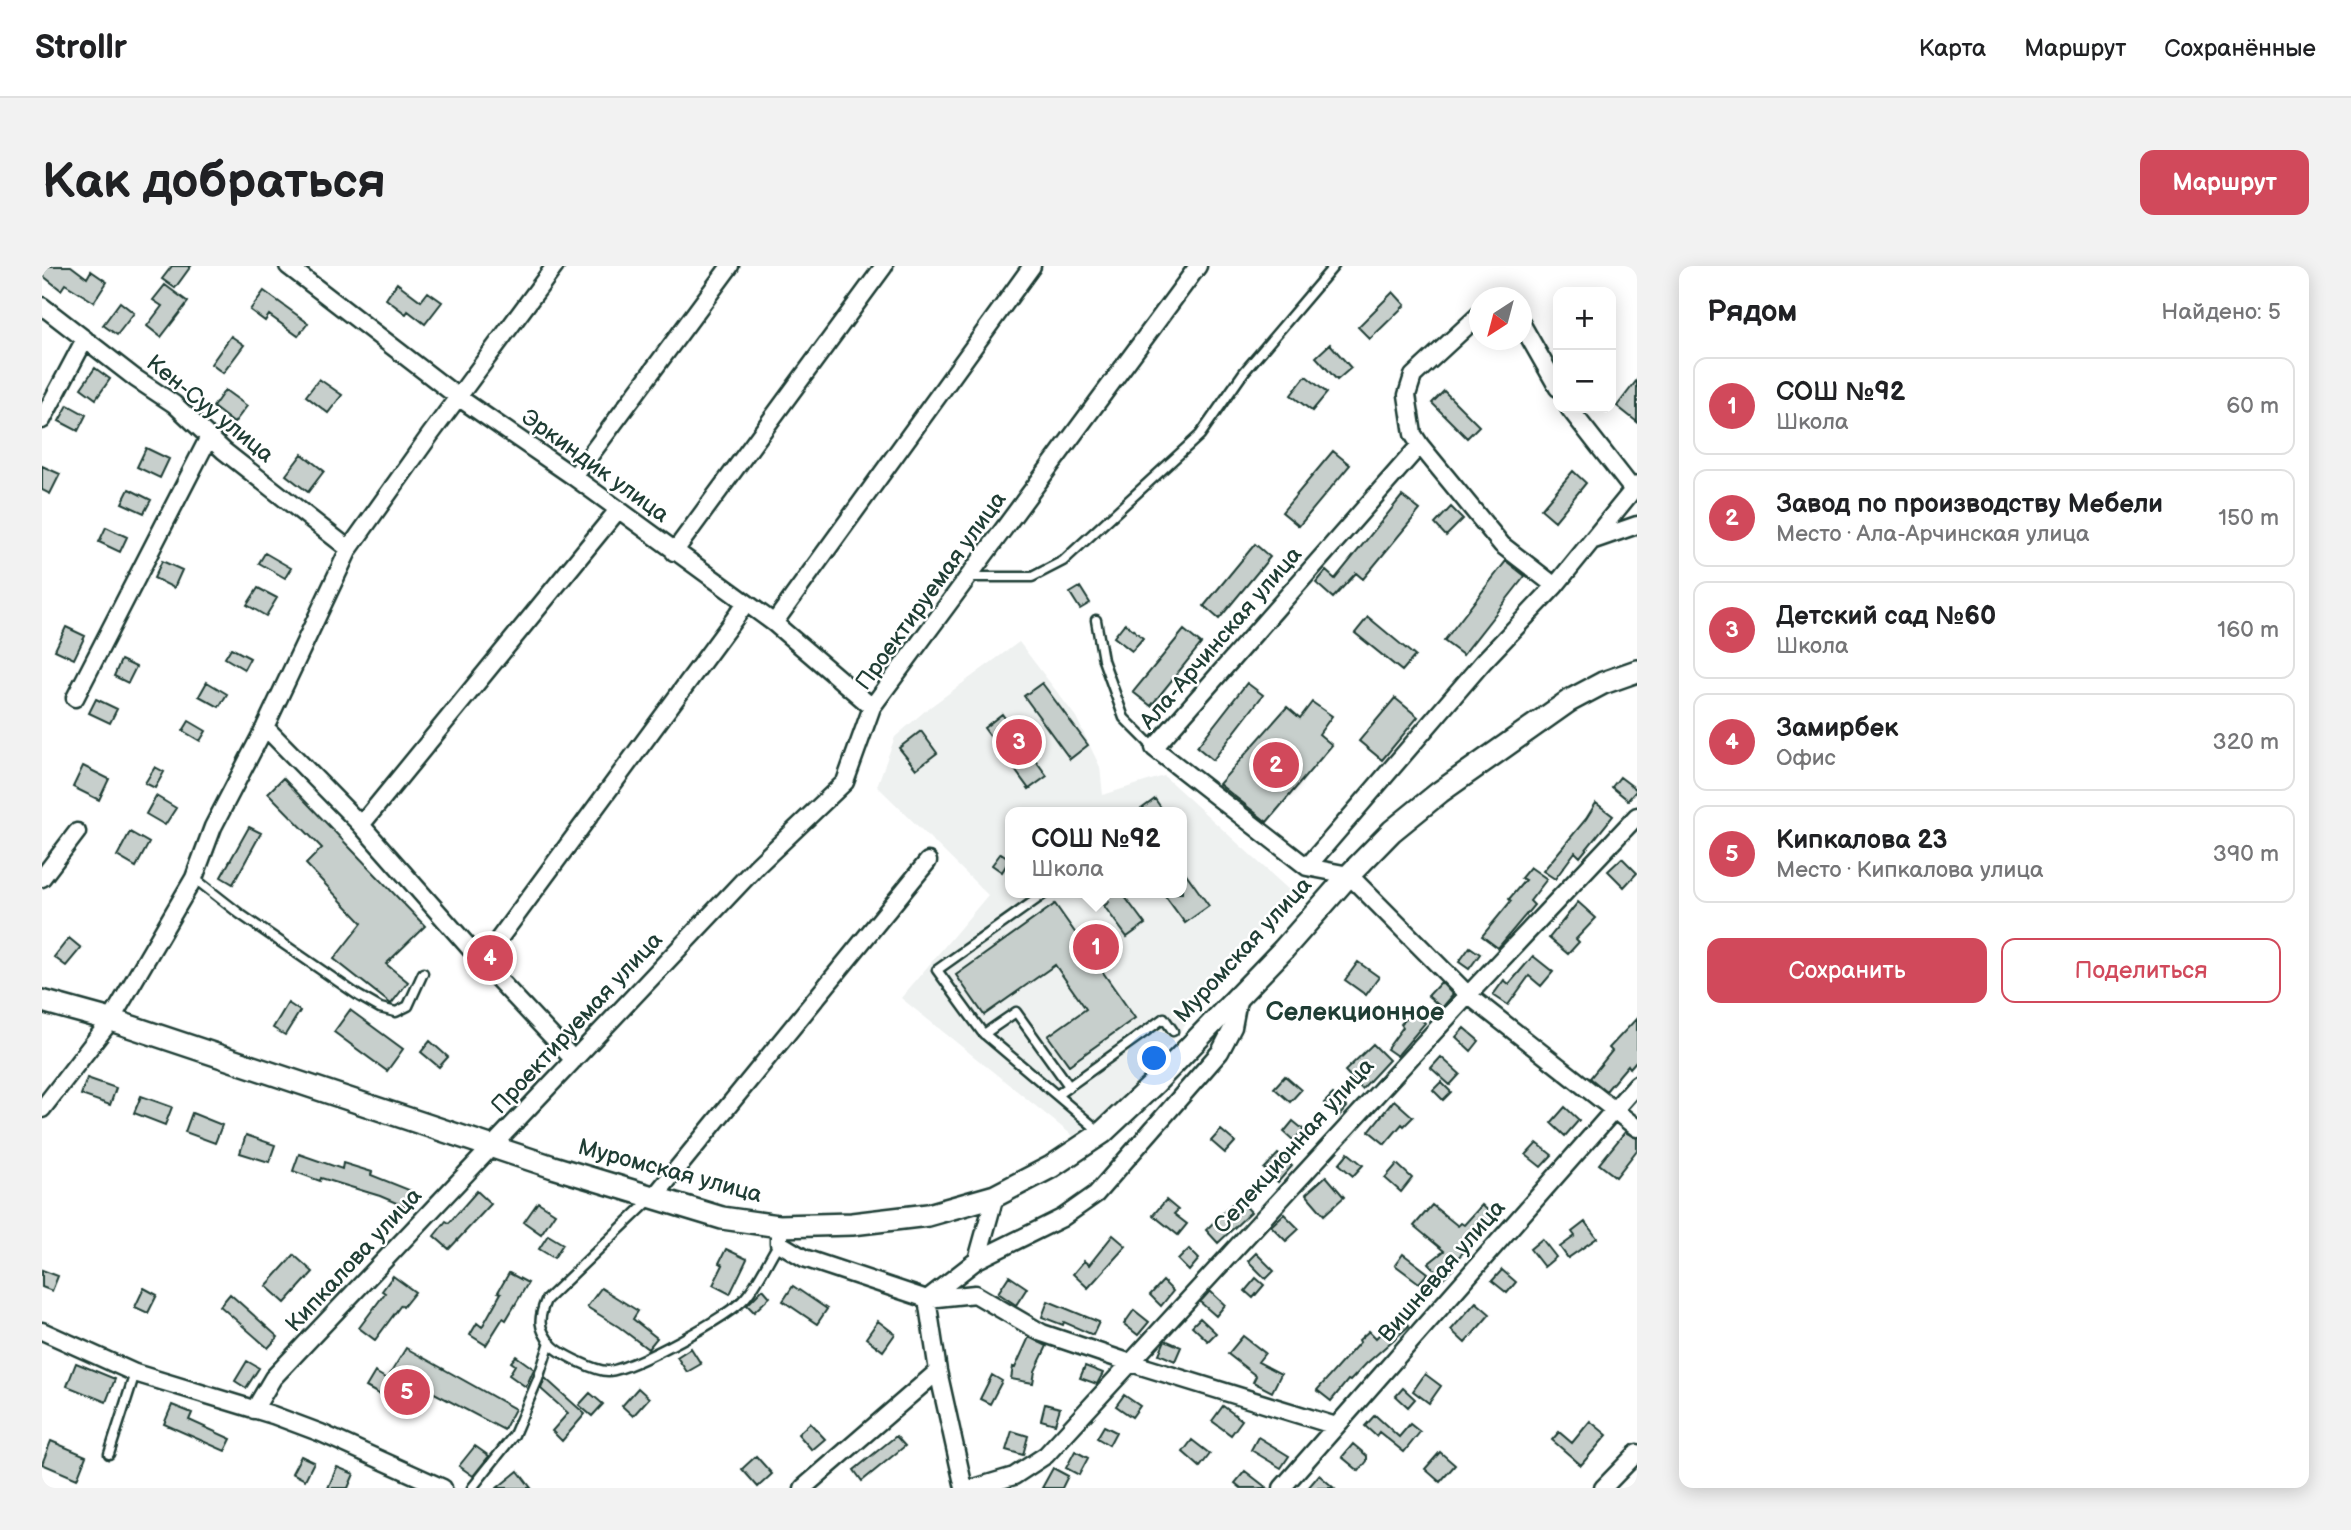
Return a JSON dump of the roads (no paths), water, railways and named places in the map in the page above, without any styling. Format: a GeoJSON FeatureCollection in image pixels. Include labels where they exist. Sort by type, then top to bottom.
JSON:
{"type":"FeatureCollection","features":[{"type":"Feature","properties":{"kind":"street","name":"Эркиндик улица"},"geometry":{"type":"LineString","coordinates":[[288,266],[458,397],[574,477],[774,623],[872,707]]}},
{"type":"Feature","properties":{"kind":"street"},"geometry":{"type":"LineString","coordinates":[[42,1109],[111,1020],[194,877],[214,828],[349,549],[555,266]]}},
{"type":"Feature","properties":{"kind":"street"},"geometry":{"type":"LineString","coordinates":[[574,477],[730,266]]}},
{"type":"Feature","properties":{"kind":"street"},"geometry":{"type":"LineString","coordinates":[[674,552],[884,266]]}},
{"type":"Feature","properties":{"kind":"street"},"geometry":{"type":"LineString","coordinates":[[774,623],[1032,266]]}},
{"type":"Feature","properties":{"kind":"street","name":"Проектируемая улица"},"geometry":{"type":"LineString","coordinates":[[493,1146],[757,866],[845,782],[872,707],[1198,266]]}},
{"type":"Feature","properties":{"kind":"street","name":"Кен-Суу улица"},"geometry":{"type":"LineString","coordinates":[[42,306],[135,378],[174,404],[209,437],[349,549]]}},
{"type":"Feature","properties":{"kind":"street"},"geometry":{"type":"LineString","coordinates":[[1469,324],[1413,376],[1407,395],[1413,434],[1502,545],[1555,586]]}},
{"type":"Feature","properties":{"kind":"street"},"geometry":{"type":"LineString","coordinates":[[42,420],[85,339]]}},
{"type":"Feature","properties":{"kind":"street"},"geometry":{"type":"LineString","coordinates":[[1532,342],[1553,379]]}},
{"type":"Feature","properties":{"kind":"street"},"geometry":{"type":"LineString","coordinates":[[1307,867],[1483,662],[1555,586],[1635,487],[1573,413]]}},
{"type":"Feature","properties":{"kind":"street"},"geometry":{"type":"LineString","coordinates":[[75,698],[209,437]]}},
{"type":"Feature","properties":{"kind":"street","name":"Ала-Арчинская улица"},"geometry":{"type":"LineString","coordinates":[[1349,875],[1307,867],[1154,748],[1420,445]]}},
{"type":"Feature","properties":{"kind":"street"},"geometry":{"type":"LineString","coordinates":[[361,825],[618,510]]}},
{"type":"Feature","properties":{"kind":"street"},"geometry":{"type":"LineString","coordinates":[[1594,540],[1637,525]]}},
{"type":"Feature","properties":{"kind":"street"},"geometry":{"type":"LineString","coordinates":[[482,962],[746,603]]}},
{"type":"Feature","properties":{"kind":"street"},"geometry":{"type":"LineString","coordinates":[[1637,671],[1603,683],[1569,701],[1497,750],[1411,816],[1349,875],[1468,995],[1637,1128]]}},
{"type":"Feature","properties":{"kind":"street"},"geometry":{"type":"LineString","coordinates":[[265,727],[361,825],[482,962],[574,1060]]}},
{"type":"Feature","properties":{"kind":"street","name":"Селекционная улица"},"geometry":{"type":"LineString","coordinates":[[974,1488],[1014,1476],[1046,1455],[1468,995],[1637,816]]}},
{"type":"Feature","properties":{"kind":"street"},"geometry":{"type":"LineString","coordinates":[[42,878],[77,832]]}},
{"type":"Feature","properties":{"kind":"street"},"geometry":{"type":"LineString","coordinates":[[654,1197],[928,861]]}},
{"type":"Feature","properties":{"kind":"street","name":"Муромская улица"},"geometry":{"type":"LineString","coordinates":[[42,1001],[111,1020],[553,1167],[779,1234],[928,1215],[995,1196],[1051,1167],[1102,1133],[1156,1082],[1283,950],[1349,875]]}},
{"type":"Feature","properties":{"kind":"street"},"geometry":{"type":"LineString","coordinates":[[927,1299],[977,1260],[1062,1218],[1096,1194],[1220,1052],[1233,1027],[1239,995]]}},
{"type":"Feature","properties":{"kind":"street","name":"Вишневая улица"},"geometry":{"type":"LineString","coordinates":[[1282,1488],[1637,1084]]}},
{"type":"Feature","properties":{"kind":"street","name":"Кипкалова улица"},"geometry":{"type":"LineString","coordinates":[[254,1410],[273,1378],[493,1146]]}},
{"type":"Feature","properties":{"kind":"street"},"geometry":{"type":"LineString","coordinates":[[977,1260],[995,1196]]}},
{"type":"Feature","properties":{"kind":"street"},"geometry":{"type":"LineString","coordinates":[[779,1234],[804,1258],[927,1299],[975,1294],[1042,1333],[1336,1426]]}},
{"type":"Feature","properties":{"kind":"street"},"geometry":{"type":"LineString","coordinates":[[927,1299],[938,1371],[964,1488]]}},
{"type":"Feature","properties":{"kind":"street"},"geometry":{"type":"LineString","coordinates":[[42,1331],[135,1373],[321,1433],[443,1488]]}},
{"type":"Feature","properties":{"kind":"street"},"geometry":{"type":"LineString","coordinates":[[803,1488],[938,1371]]}},
{"type":"Feature","properties":{"kind":"street"},"geometry":{"type":"LineString","coordinates":[[1603,1488],[1637,1453]]}},
{"type":"Feature","properties":{"kind":"lane"},"geometry":{"type":"LineString","coordinates":[[969,577],[1032,577],[1063,561],[1200,435],[1244,372],[1334,266]]}},
{"type":"Feature","properties":{"kind":"lane"},"geometry":{"type":"LineString","coordinates":[[1096,620],[1103,660],[1124,718],[1154,748]]}},
{"type":"Feature","properties":{"kind":"lane"},"geometry":{"type":"LineString","coordinates":[[194,877],[283,944],[380,1008],[396,1012],[408,1006],[423,973]]}},
{"type":"Feature","properties":{"kind":"lane"},"geometry":{"type":"LineString","coordinates":[[1038,898],[937,970],[984,1034],[1102,1133]]}},
{"type":"Feature","properties":{"kind":"lane"},"geometry":{"type":"LineString","coordinates":[[984,1034],[1016,1012],[1069,1086]]}},
{"type":"Feature","properties":{"kind":"lane"},"geometry":{"type":"LineString","coordinates":[[1057,1095],[1164,1018],[1173,1031]]}},
{"type":"Feature","properties":{"kind":"lane"},"geometry":{"type":"LineString","coordinates":[[654,1197],[546,1300],[539,1316],[543,1334],[555,1348],[581,1362],[607,1371],[635,1363],[698,1331],[744,1299],[779,1234]]}},
{"type":"Feature","properties":{"kind":"lane"},"geometry":{"type":"LineString","coordinates":[[472,1488],[514,1435],[538,1379],[550,1342]]}},
{"type":"Feature","properties":{"kind":"lane"},"geometry":{"type":"LineString","coordinates":[[109,1454],[135,1373]]}},
{"type":"Feature","properties":{"kind":"place","name":"Детский сад №60"},"geometry":{"type":"Point","coordinates":[1019,742]}},
{"type":"Feature","properties":{"kind":"place","name":"Завод по производству Мебели"},"geometry":{"type":"Point","coordinates":[1276,765]}},
{"type":"Feature","properties":{"kind":"place","name":"СОШ №92"},"geometry":{"type":"Point","coordinates":[1096,947]}},
{"type":"Feature","properties":{"kind":"place","name":"Замирбек"},"geometry":{"type":"Point","coordinates":[490,958]}},
{"type":"Feature","properties":{"kind":"place","name":"Кипкалова 23"},"geometry":{"type":"Point","coordinates":[407,1392]}},
{"type":"Feature","properties":{"kind":"district","name":"Селекционное"},"geometry":{"type":"Point","coordinates":[1355,1012]}}]}
